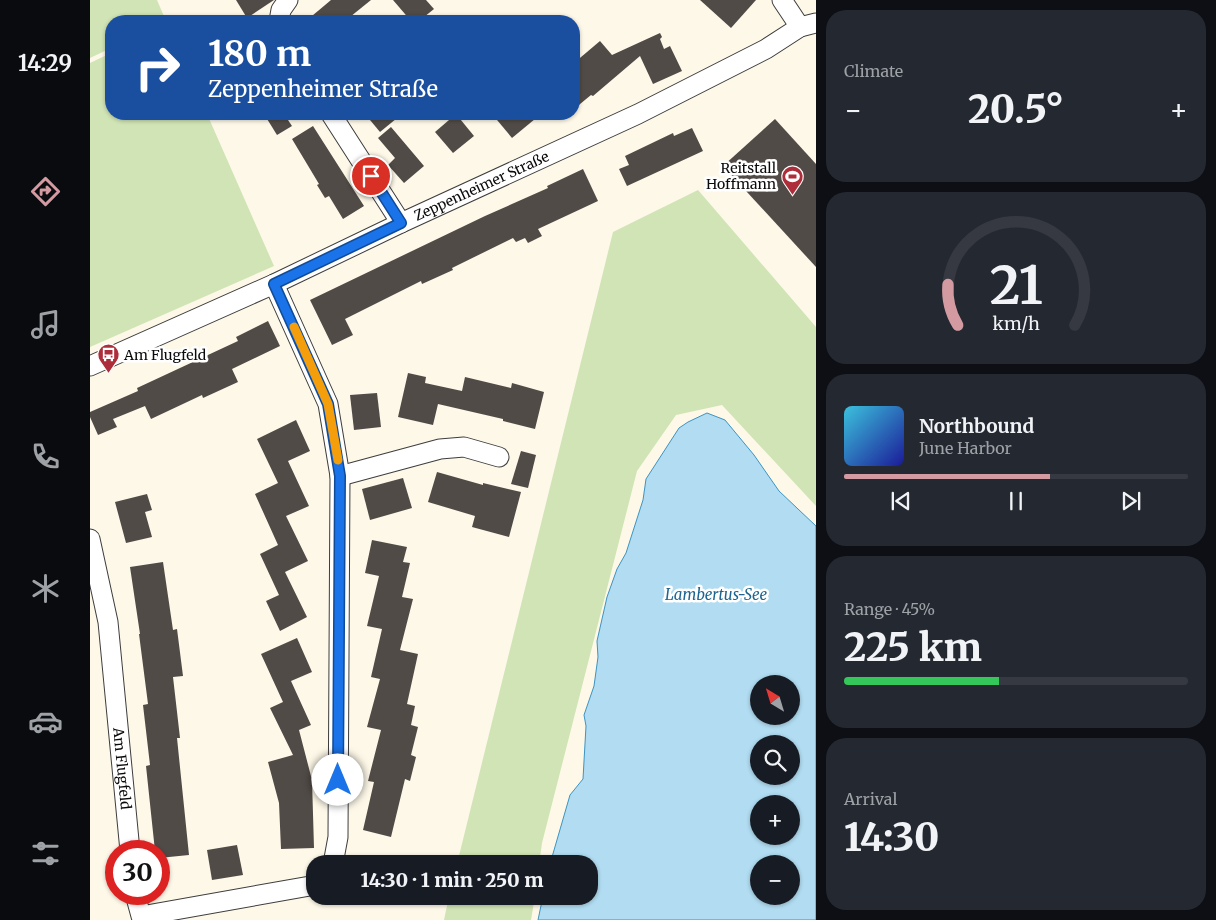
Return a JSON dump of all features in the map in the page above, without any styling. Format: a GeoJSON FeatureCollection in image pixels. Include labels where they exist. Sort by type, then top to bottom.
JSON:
{"type":"FeatureCollection","features":[{"type":"Feature","properties":{"kind":"street"},"geometry":{"type":"LineString","coordinates":[[280,15],[281,10],[288,0]]}},
{"type":"Feature","properties":{"kind":"street"},"geometry":{"type":"LineString","coordinates":[[782,0],[808,25]]}},
{"type":"Feature","properties":{"kind":"street","name":"Zeppenheimer Straße"},"geometry":{"type":"LineString","coordinates":[[90,366],[274,284],[401,223],[638,114],[766,49],[808,25]]}},
{"type":"Feature","properties":{"kind":"street"},"geometry":{"type":"LineString","coordinates":[[335,120],[401,223]]}},
{"type":"Feature","properties":{"kind":"street"},"geometry":{"type":"LineString","coordinates":[[274,284],[328,404],[340,476],[338,837],[335,855]]}},
{"type":"Feature","properties":{"kind":"street"},"geometry":{"type":"LineString","coordinates":[[340,476],[440,449],[464,447],[499,457]]}},
{"type":"Feature","properties":{"kind":"street","name":"Am Flugfeld"},"geometry":{"type":"LineString","coordinates":[[90,539],[108,622],[129,840]]}},
{"type":"Feature","properties":{"kind":"street"},"geometry":{"type":"LineString","coordinates":[[138,905],[140,916],[306,886]]}},
{"type":"Feature","properties":{"kind":"green space"},"geometry":{"type":"Polygon","coordinates":[[[90,0],[157,0],[163,15],[105,15],[105,51],[90,58],[90,0]]]}},
{"type":"Feature","properties":{"kind":"green space"},"geometry":{"type":"Polygon","coordinates":[[[105,56],[105,120],[210,120],[274,266],[90,347],[90,63],[105,56]]]}},
{"type":"Feature","properties":{"kind":"green space"},"geometry":{"type":"Polygon","coordinates":[[[698,190],[816,327],[816,506],[722,405],[676,415],[637,471],[540,855],[459,855],[613,232],[698,190]]]}},
{"type":"Feature","properties":{"kind":"green space"},"geometry":{"type":"Polygon","coordinates":[[[447,905],[534,905],[531,920],[444,920],[447,905]]]}},
{"type":"Feature","properties":{"kind":"water","name":"Lambertus-See"},"geometry":{"type":"Polygon","coordinates":[[[707,413],[725,420],[754,455],[779,491],[816,526],[816,920],[538,920],[541,905],[598,905],[598,855],[553,855],[570,795],[583,779],[586,726],[584,715],[594,686],[598,657],[597,641],[607,597],[617,569],[626,553],[643,500],[646,479],[679,428],[707,413]]]}},
{"type":"Feature","properties":{"kind":"building"},"geometry":{"type":"Polygon","coordinates":[[[236,0],[274,0],[252,15],[245,15],[236,0]]]}},
{"type":"Feature","properties":{"kind":"building"},"geometry":{"type":"Polygon","coordinates":[[[331,0],[371,0],[352,15],[313,15],[331,0]]]}},
{"type":"Feature","properties":{"kind":"building"},"geometry":{"type":"Polygon","coordinates":[[[393,0],[426,0],[434,9],[426,15],[406,15],[393,0]]]}},
{"type":"Feature","properties":{"kind":"building"},"geometry":{"type":"Polygon","coordinates":[[[700,0],[756,0],[731,28],[700,0]]]}},
{"type":"Feature","properties":{"kind":"building"},"geometry":{"type":"Polygon","coordinates":[[[660,33],[664,49],[670,46],[682,71],[653,84],[640,56],[593,96],[591,95],[580,104],[580,58],[600,41],[612,55],[660,33]]]}},
{"type":"Feature","properties":{"kind":"building"},"geometry":{"type":"Polygon","coordinates":[[[775,119],[816,164],[816,267],[723,166],[775,119]]]}},
{"type":"Feature","properties":{"kind":"building"},"geometry":{"type":"Polygon","coordinates":[[[268,120],[288,120],[292,126],[277,135],[268,120]]]}},
{"type":"Feature","properties":{"kind":"building"},"geometry":{"type":"Polygon","coordinates":[[[370,120],[395,120],[380,132],[370,120]]]}},
{"type":"Feature","properties":{"kind":"building"},"geometry":{"type":"Polygon","coordinates":[[[449,120],[461,120],[474,136],[453,153],[435,132],[449,120]]]}},
{"type":"Feature","properties":{"kind":"building"},"geometry":{"type":"Polygon","coordinates":[[[497,120],[534,120],[512,138],[497,120]]]}},
{"type":"Feature","properties":{"kind":"building"},"geometry":{"type":"Polygon","coordinates":[[[313,126],[364,206],[343,219],[329,196],[325,198],[317,185],[319,184],[292,139],[313,126]]]}},
{"type":"Feature","properties":{"kind":"building"},"geometry":{"type":"Polygon","coordinates":[[[391,127],[424,166],[404,183],[388,165],[395,158],[378,138],[391,127]]]}},
{"type":"Feature","properties":{"kind":"building"},"geometry":{"type":"Polygon","coordinates":[[[692,128],[703,151],[627,186],[619,169],[629,165],[625,156],[673,133],[674,136],[692,128]]]}},
{"type":"Feature","properties":{"kind":"building"},"geometry":{"type":"Polygon","coordinates":[[[583,169],[598,201],[538,229],[542,236],[528,243],[525,238],[516,242],[513,238],[452,268],[453,270],[422,284],[421,281],[345,319],[353,335],[332,345],[310,300],[548,188],[547,186],[583,169]]]}},
{"type":"Feature","properties":{"kind":"building"},"geometry":{"type":"Polygon","coordinates":[[[268,321],[280,346],[232,369],[238,382],[203,398],[202,395],[151,419],[145,406],[113,419],[117,427],[98,435],[90,417],[90,412],[138,391],[137,388],[238,341],[236,337],[268,321]]]}},
{"type":"Feature","properties":{"kind":"building"},"geometry":{"type":"Polygon","coordinates":[[[408,373],[426,377],[425,383],[462,391],[465,377],[511,388],[512,383],[544,392],[535,429],[503,421],[503,419],[438,404],[433,425],[398,417],[408,373]]]}},
{"type":"Feature","properties":{"kind":"building"},"geometry":{"type":"Polygon","coordinates":[[[377,393],[381,427],[354,430],[350,395],[377,393]]]}},
{"type":"Feature","properties":{"kind":"building"},"geometry":{"type":"Polygon","coordinates":[[[296,420],[310,451],[288,461],[309,506],[286,516],[308,561],[285,572],[307,617],[280,631],[266,601],[279,595],[260,554],[278,545],[255,494],[278,483],[257,439],[296,420]]]}},
{"type":"Feature","properties":{"kind":"building"},"geometry":{"type":"Polygon","coordinates":[[[521,451],[536,455],[528,488],[511,484],[521,451]]]}},
{"type":"Feature","properties":{"kind":"building"},"geometry":{"type":"Polygon","coordinates":[[[437,472],[483,485],[483,483],[521,492],[509,537],[472,527],[475,516],[428,502],[437,472]]]}},
{"type":"Feature","properties":{"kind":"building"},"geometry":{"type":"Polygon","coordinates":[[[403,478],[412,508],[370,520],[362,489],[403,478]]]}},
{"type":"Feature","properties":{"kind":"building"},"geometry":{"type":"Polygon","coordinates":[[[147,494],[152,510],[145,512],[152,537],[126,543],[115,502],[147,494]]]}},
{"type":"Feature","properties":{"kind":"building"},"geometry":{"type":"Polygon","coordinates":[[[372,540],[407,547],[403,562],[410,563],[402,597],[413,599],[400,650],[418,654],[407,704],[415,706],[411,725],[418,727],[411,755],[416,757],[410,781],[405,779],[391,837],[363,830],[374,782],[368,781],[381,730],[367,727],[380,679],[371,677],[382,629],[367,626],[379,576],[365,573],[372,540]]]}},
{"type":"Feature","properties":{"kind":"building"},"geometry":{"type":"Polygon","coordinates":[[[163,562],[173,630],[177,629],[183,676],[173,677],[180,738],[177,738],[189,855],[170,857],[170,840],[154,840],[146,766],[150,765],[143,705],[148,704],[130,567],[163,562]]]}},
{"type":"Feature","properties":{"kind":"building"},"geometry":{"type":"Polygon","coordinates":[[[297,638],[312,672],[291,681],[311,725],[299,730],[312,780],[314,848],[281,849],[279,803],[268,762],[293,755],[270,708],[283,702],[261,654],[297,638]]]}},
{"type":"Feature","properties":{"kind":"building"},"geometry":{"type":"Polygon","coordinates":[[[237,845],[243,875],[212,880],[207,850],[237,845]]]}},
{"type":"Feature","properties":{"kind":"slow traffic"},"geometry":{"type":"LineString","coordinates":[[294,327],[328,404],[338,460]]}},
{"type":"Feature","properties":{"kind":"place","name":"Reitstall Hoffmann"},"geometry":{"type":"Point","coordinates":[792,195]}},
{"type":"Feature","properties":{"kind":"place","name":"Am Flugfeld"},"geometry":{"type":"Point","coordinates":[108,374]}},
{"type":"Feature","properties":{"kind":"route"},"geometry":{"type":"LineString","coordinates":[[338,780],[340,476],[328,404],[274,284],[401,223],[371,176]]}}]}
